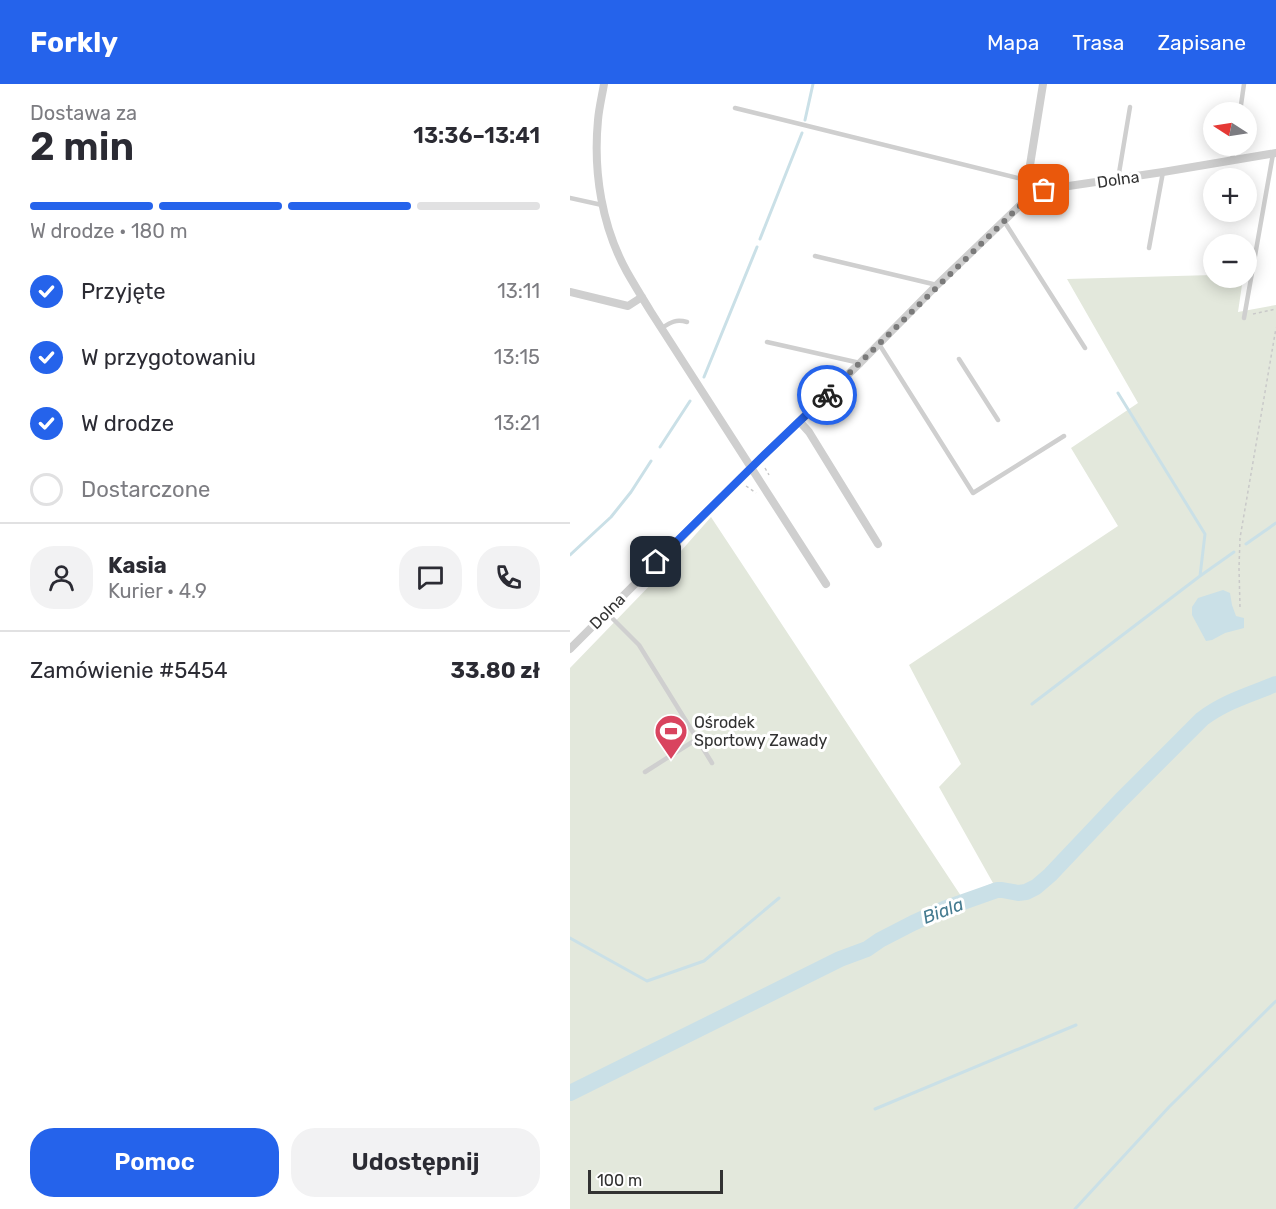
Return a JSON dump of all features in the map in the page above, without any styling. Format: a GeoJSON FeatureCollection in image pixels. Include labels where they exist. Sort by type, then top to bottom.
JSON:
{"type":"FeatureCollection","features":[{"type":"Feature","properties":{"kind":"street"},"geometry":{"type":"LineString","coordinates":[[604,84],[598,121],[597,155],[603,205],[616,249],[642,297],[826,584]]}},
{"type":"Feature","properties":{"kind":"street"},"geometry":{"type":"LineString","coordinates":[[1035,191],[1030,177],[1030,165],[1042,84]]}},
{"type":"Feature","properties":{"kind":"street","name":"Dolna"},"geometry":{"type":"LineString","coordinates":[[570,649],[752,467],[1035,191],[1275,153]]}},
{"type":"Feature","properties":{"kind":"street"},"geometry":{"type":"LineString","coordinates":[[570,292],[628,306],[642,297]]}},
{"type":"Feature","properties":{"kind":"street"},"geometry":{"type":"LineString","coordinates":[[800,422],[809,432],[878,544]]}},
{"type":"Feature","properties":{"kind":"lane"},"geometry":{"type":"LineString","coordinates":[[1241,102],[1244,84]]}},
{"type":"Feature","properties":{"kind":"lane"},"geometry":{"type":"LineString","coordinates":[[1118,179],[1130,107]]}},
{"type":"Feature","properties":{"kind":"lane"},"geometry":{"type":"LineString","coordinates":[[735,108],[1018,178],[1030,177]]}},
{"type":"Feature","properties":{"kind":"lane"},"geometry":{"type":"LineString","coordinates":[[1244,318],[1275,153]]}},
{"type":"Feature","properties":{"kind":"lane"},"geometry":{"type":"LineString","coordinates":[[1232,160],[1233,156]]}},
{"type":"Feature","properties":{"kind":"lane"},"geometry":{"type":"LineString","coordinates":[[1149,248],[1162,172]]}},
{"type":"Feature","properties":{"kind":"lane"},"geometry":{"type":"LineString","coordinates":[[570,198],[603,205]]}},
{"type":"Feature","properties":{"kind":"lane"},"geometry":{"type":"LineString","coordinates":[[1004,221],[1085,348]]}},
{"type":"Feature","properties":{"kind":"lane"},"geometry":{"type":"LineString","coordinates":[[815,256],[937,285]]}},
{"type":"Feature","properties":{"kind":"lane"},"geometry":{"type":"LineString","coordinates":[[662,328],[674,321],[687,321]]}},
{"type":"Feature","properties":{"kind":"lane"},"geometry":{"type":"LineString","coordinates":[[767,342],[860,363]]}},
{"type":"Feature","properties":{"kind":"lane"},"geometry":{"type":"LineString","coordinates":[[879,344],[973,493],[1064,436]]}},
{"type":"Feature","properties":{"kind":"lane"},"geometry":{"type":"LineString","coordinates":[[959,358],[999,420]]}},
{"type":"Feature","properties":{"kind":"lane"},"geometry":{"type":"LineString","coordinates":[[606,612],[639,645],[712,763]]}},
{"type":"Feature","properties":{"kind":"lane"},"geometry":{"type":"LineString","coordinates":[[645,772],[697,739]]}},
{"type":"Feature","properties":{"kind":"path"},"geometry":{"type":"LineString","coordinates":[[1244,318],[1256,312],[1276,309]]}},
{"type":"Feature","properties":{"kind":"path"},"geometry":{"type":"LineString","coordinates":[[1240,606],[1240,538],[1276,328]]}},
{"type":"Feature","properties":{"kind":"path"},"geometry":{"type":"LineString","coordinates":[[764,464],[769,475]]}},
{"type":"Feature","properties":{"kind":"shaded area"},"geometry":{"type":"Polygon","coordinates":[[[1203,275],[1203,288],[1242,288],[1238,312],[1276,305],[1276,1209],[570,1209],[570,668],[658,577],[711,517],[961,896],[993,883],[939,787],[961,764],[909,665],[1118,526],[1071,448],[1138,403],[1067,279],[1203,275]]]}},
{"type":"Feature","properties":{"kind":"water"},"geometry":{"type":"Polygon","coordinates":[[[1223,590],[1230,593],[1236,616],[1244,618],[1244,628],[1206,641],[1192,615],[1192,607],[1198,598],[1223,590]]]}},
{"type":"Feature","properties":{"kind":"waterway"},"geometry":{"type":"LineString","coordinates":[[805,120],[813,84]]}},
{"type":"Feature","properties":{"kind":"waterway"},"geometry":{"type":"LineString","coordinates":[[760,239],[802,133]]}},
{"type":"Feature","properties":{"kind":"waterway"},"geometry":{"type":"LineString","coordinates":[[704,377],[757,247]]}},
{"type":"Feature","properties":{"kind":"waterway"},"geometry":{"type":"LineString","coordinates":[[1118,393],[1205,534],[1200,576]]}},
{"type":"Feature","properties":{"kind":"waterway"},"geometry":{"type":"LineString","coordinates":[[660,447],[690,401]]}},
{"type":"Feature","properties":{"kind":"waterway"},"geometry":{"type":"LineString","coordinates":[[570,555],[611,517],[651,461]]}},
{"type":"Feature","properties":{"kind":"waterway"},"geometry":{"type":"LineString","coordinates":[[1246,544],[1276,523]]}},
{"type":"Feature","properties":{"kind":"waterway"},"geometry":{"type":"LineString","coordinates":[[1032,704],[1234,552]]}},
{"type":"Feature","properties":{"kind":"waterway","name":"Biala"},"geometry":{"type":"LineString","coordinates":[[570,1093],[840,959],[867,949],[880,940],[946,908],[997,890],[1018,893],[1036,887],[1202,719],[1228,703],[1276,684]]}},
{"type":"Feature","properties":{"kind":"waterway"},"geometry":{"type":"LineString","coordinates":[[570,938],[647,981],[704,961],[779,898]]}},
{"type":"Feature","properties":{"kind":"waterway"},"geometry":{"type":"LineString","coordinates":[[1075,1209],[1169,1107],[1276,1001]]}},
{"type":"Feature","properties":{"kind":"waterway"},"geometry":{"type":"LineString","coordinates":[[875,1109],[1076,1025]]}},
{"type":"Feature","properties":{"kind":"way so far"},"geometry":{"type":"LineString","coordinates":[[827,395],[1035,191],[1044,190]]}},
{"type":"Feature","properties":{"kind":"place","name":"Ośrodek Sportowy Zawady"},"geometry":{"type":"Point","coordinates":[671,760]}},
{"type":"Feature","properties":{"kind":"route"},"geometry":{"type":"LineString","coordinates":[[656,562],[827,395]]}}]}
